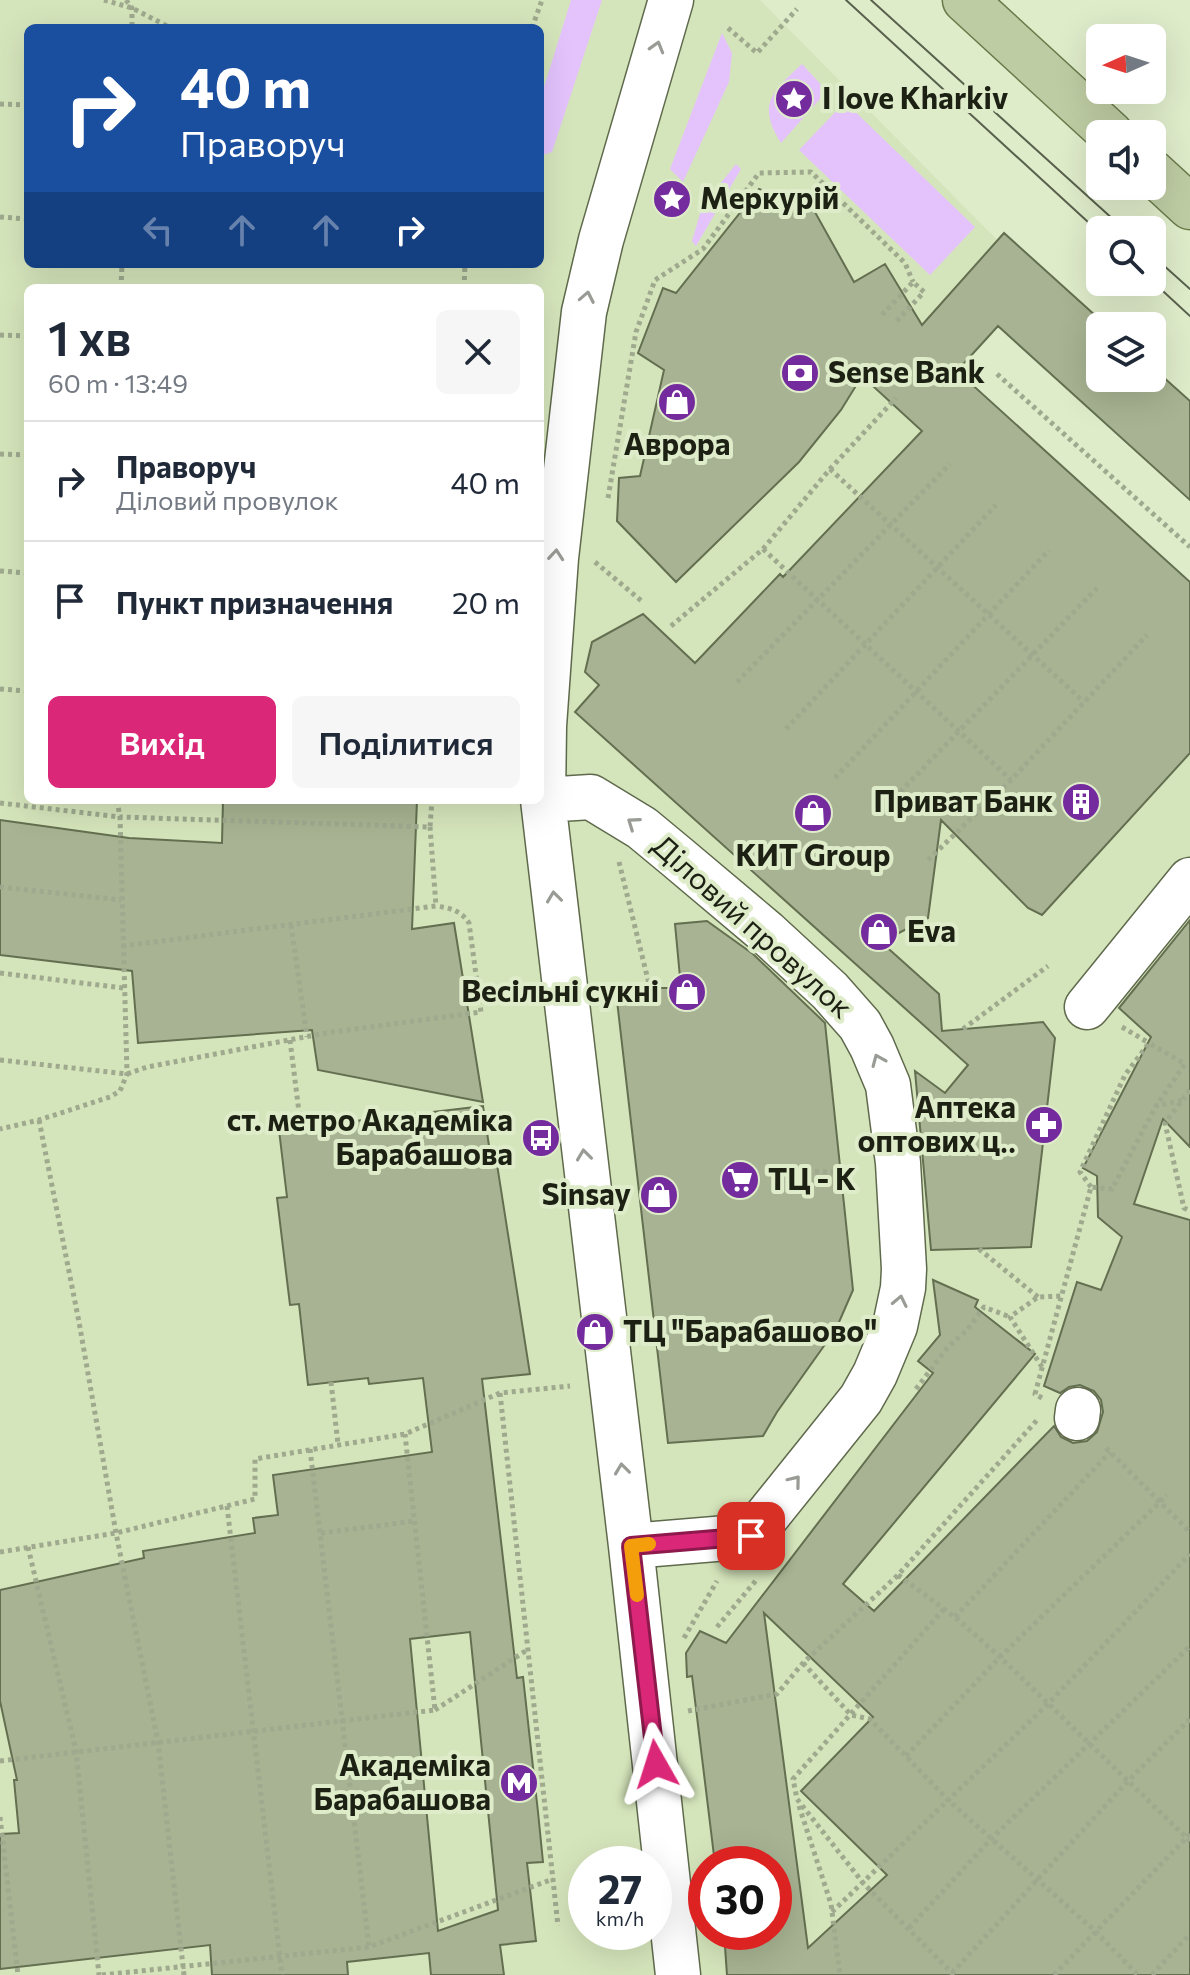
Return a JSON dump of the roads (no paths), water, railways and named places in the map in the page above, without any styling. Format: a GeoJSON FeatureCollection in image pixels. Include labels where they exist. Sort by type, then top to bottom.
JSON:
{"type":"FeatureCollection","features":[{"type":"Feature","properties":{"kind":"main road"},"geometry":{"type":"LineString","coordinates":[[965,0],[1096,120]]}},
{"type":"Feature","properties":{"kind":"main road"},"geometry":{"type":"LineString","coordinates":[[1166,185],[1190,207]]}},
{"type":"Feature","properties":{"kind":"street"},"geometry":{"type":"LineString","coordinates":[[544,726],[556,558],[584,312],[601,240],[671,0]]}},
{"type":"Feature","properties":{"kind":"street","name":"Діловий провулок"},"geometry":{"type":"LineString","coordinates":[[544,800],[591,797],[604,803],[677,857],[830,991],[860,1025],[888,1085],[898,1163],[903,1288],[895,1326],[861,1399],[751,1536],[631,1546]]}},
{"type":"Feature","properties":{"kind":"street"},"geometry":{"type":"LineString","coordinates":[[543,804],[678,1975]]}},
{"type":"Feature","properties":{"kind":"street"},"geometry":{"type":"LineString","coordinates":[[1087,1007],[1190,880]]}},
{"type":"Feature","properties":{"kind":"tram line"},"geometry":{"type":"LineString","coordinates":[[846,0],[1086,220]]}},
{"type":"Feature","properties":{"kind":"tram line"},"geometry":{"type":"LineString","coordinates":[[871,0],[1110,216]]}},
{"type":"Feature","properties":{"kind":"tram line"},"geometry":{"type":"LineString","coordinates":[[1166,268],[1190,289]]}},
{"type":"Feature","properties":{"kind":"tram line"},"geometry":{"type":"LineString","coordinates":[[1166,294],[1190,316]]}},
{"type":"Feature","properties":{"kind":"place","name":"I love Kharkiv"},"geometry":{"type":"Point","coordinates":[794,99]}},
{"type":"Feature","properties":{"kind":"place","name":"Меркурій"},"geometry":{"type":"Point","coordinates":[672,199]}},
{"type":"Feature","properties":{"kind":"place","name":"Sense Bank"},"geometry":{"type":"Point","coordinates":[800,373]}},
{"type":"Feature","properties":{"kind":"place","name":"Аврора"},"geometry":{"type":"Point","coordinates":[677,402]}},
{"type":"Feature","properties":{"kind":"place","name":"Приват Банк"},"geometry":{"type":"Point","coordinates":[1081,802]}},
{"type":"Feature","properties":{"kind":"place","name":"КИТ Group"},"geometry":{"type":"Point","coordinates":[813,813]}},
{"type":"Feature","properties":{"kind":"place","name":"Eva"},"geometry":{"type":"Point","coordinates":[879,932]}},
{"type":"Feature","properties":{"kind":"place","name":"Весільні сукні"},"geometry":{"type":"Point","coordinates":[687,992]}},
{"type":"Feature","properties":{"kind":"place","name":"Аптека оптових ц‥"},"geometry":{"type":"Point","coordinates":[1044,1125]}},
{"type":"Feature","properties":{"kind":"place","name":"ст. метро Академіка Барабашова"},"geometry":{"type":"Point","coordinates":[541,1138]}},
{"type":"Feature","properties":{"kind":"place","name":"ТЦ - К"},"geometry":{"type":"Point","coordinates":[740,1180]}},
{"type":"Feature","properties":{"kind":"place","name":"Sinsay"},"geometry":{"type":"Point","coordinates":[659,1195]}},
{"type":"Feature","properties":{"kind":"place","name":"ТЦ \"Барабашово\""},"geometry":{"type":"Point","coordinates":[595,1332]}},
{"type":"Feature","properties":{"kind":"place","name":"Академіка Барабашова"},"geometry":{"type":"Point","coordinates":[519,1783]}}]}
